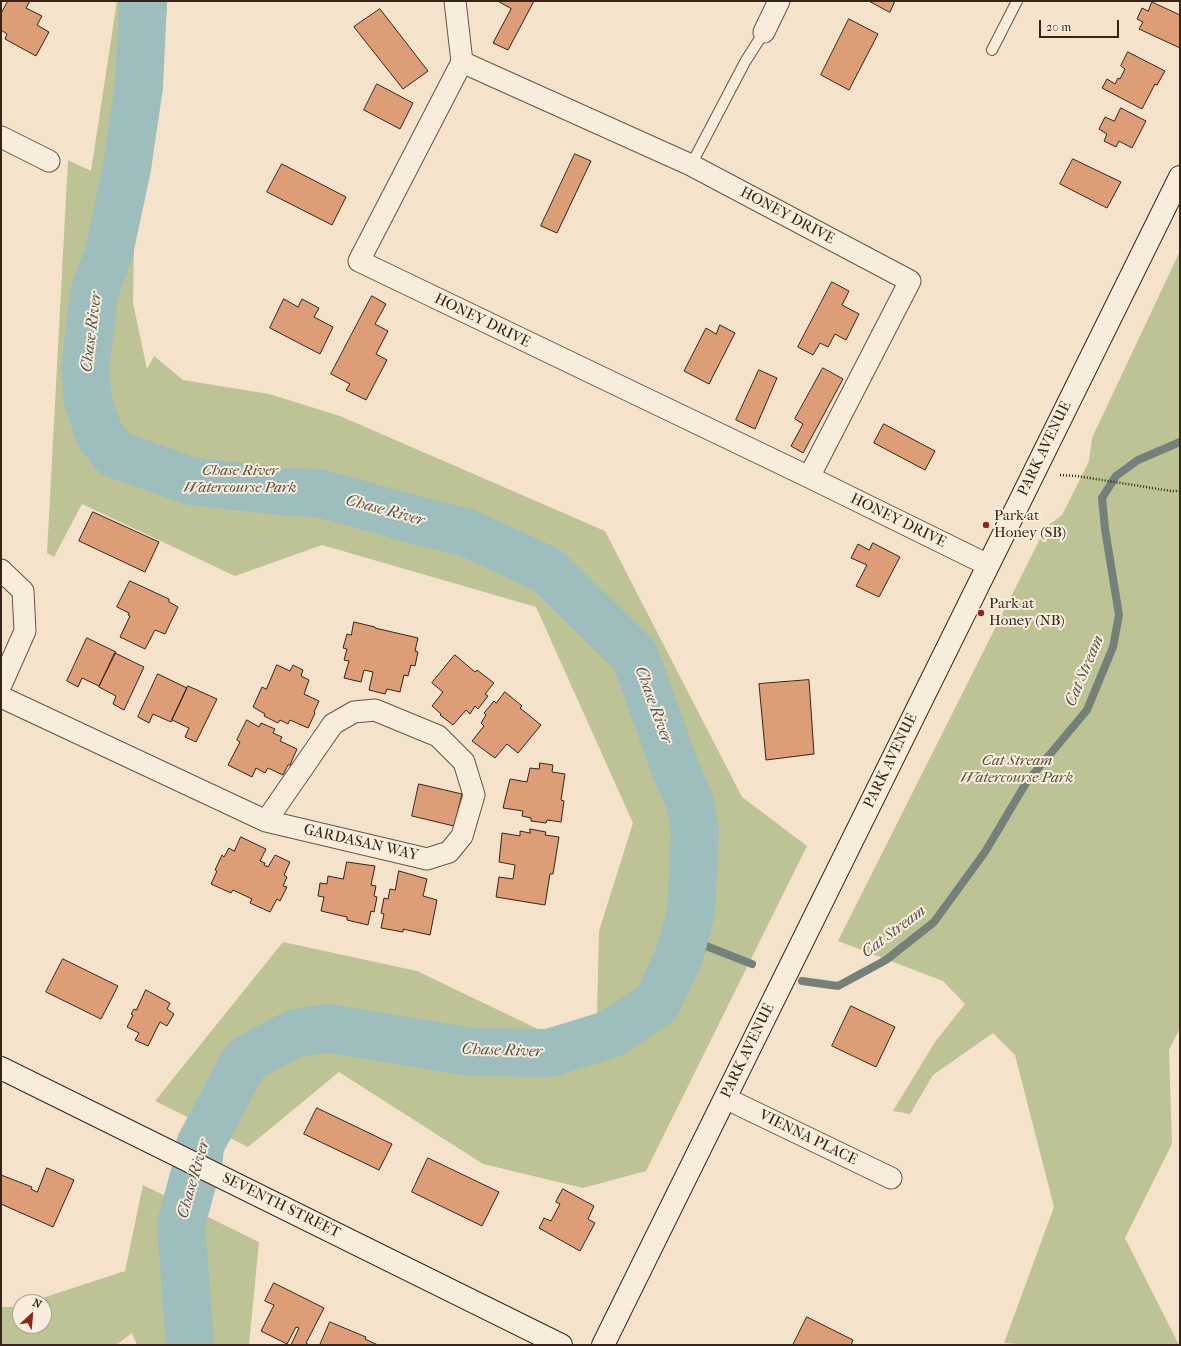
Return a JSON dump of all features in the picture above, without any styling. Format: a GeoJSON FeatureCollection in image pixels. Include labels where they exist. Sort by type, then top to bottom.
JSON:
{"type":"FeatureCollection","features":[{"type":"Feature","properties":{"kind":"street"},"geometry":{"type":"LineString","coordinates":[[455,1],[462,62]]}},
{"type":"Feature","properties":{"kind":"street"},"geometry":{"type":"LineString","coordinates":[[764,32],[779,1]]}},
{"type":"Feature","properties":{"kind":"street","name":"HONEY DRIVE"},"geometry":{"type":"LineString","coordinates":[[809,477],[910,282],[691,164],[462,62],[359,261],[809,477],[988,565]]}},
{"type":"Feature","properties":{"kind":"street"},"geometry":{"type":"LineString","coordinates":[[1,137],[49,161]]}},
{"type":"Feature","properties":{"kind":"street","name":"PARK AVENUE"},"geometry":{"type":"LineString","coordinates":[[602,1345],[1180,177]]}},
{"type":"Feature","properties":{"kind":"street"},"geometry":{"type":"LineString","coordinates":[[1,570],[23,591],[24,631],[1,685]]}},
{"type":"Feature","properties":{"kind":"street","name":"GARDASAN WAY"},"geometry":{"type":"LineString","coordinates":[[1,697],[266,820],[427,859],[449,852],[462,836],[474,795],[464,762],[438,736],[375,710],[368,710],[354,712],[333,724],[266,820]]}},
{"type":"Feature","properties":{"kind":"street","name":"SEVENTH STREET"},"geometry":{"type":"LineString","coordinates":[[1,1068],[561,1345]]}},
{"type":"Feature","properties":{"kind":"street","name":"VIENNA PLACE"},"geometry":{"type":"LineString","coordinates":[[725,1098],[891,1178]]}},
{"type":"Feature","properties":{"kind":"lane"},"geometry":{"type":"LineString","coordinates":[[992,50],[1017,1]]}},
{"type":"Feature","properties":{"kind":"lane"},"geometry":{"type":"LineString","coordinates":[[691,164],[746,62],[764,32]]}},
{"type":"Feature","properties":{"kind":"path"},"geometry":{"type":"LineString","coordinates":[[1077,476],[1149,488],[1180,491]]}},
{"type":"Feature","properties":{"kind":"green space","name":"Chase River Watercourse Park"},"geometry":{"type":"Polygon","coordinates":[[[117,1],[166,1],[167,11],[135,193],[133,303],[147,369],[154,356],[183,380],[269,394],[340,416],[605,531],[742,797],[807,846],[646,1171],[583,1188],[483,1164],[339,1072],[248,1147],[155,1101],[283,942],[417,971],[596,1057],[599,931],[633,823],[536,607],[322,545],[235,576],[82,504],[54,557],[47,553],[68,160],[91,171],[117,1]]]}},
{"type":"Feature","properties":{"kind":"green space","name":"Cat Stream Watercourse Park"},"geometry":{"type":"Polygon","coordinates":[[[1180,251],[1180,1028],[1169,1050],[1172,1144],[1125,1238],[1179,1345],[1031,1345],[1004,1343],[1054,1207],[1015,1055],[993,1033],[933,1075],[910,1114],[893,1111],[935,1042],[965,1004],[943,981],[838,941],[1046,527],[1062,515],[1089,461],[1092,438],[1180,251]]]}},
{"type":"Feature","properties":{"kind":"green space"},"geometry":{"type":"Polygon","coordinates":[[[143,1185],[259,1242],[249,1345],[137,1345],[132,1333],[116,1345],[1,1345],[1,1307],[12,1307],[12,1334],[52,1334],[52,1295],[125,1271],[143,1185]]]}},
{"type":"Feature","properties":{"kind":"building"},"geometry":{"type":"Polygon","coordinates":[[[8,1],[30,1],[26,8],[42,16],[37,25],[49,32],[36,56],[5,39],[7,34],[1,30],[1,14],[8,1]]]}},
{"type":"Feature","properties":{"kind":"building"},"geometry":{"type":"Polygon","coordinates":[[[498,1],[534,1],[508,50],[493,43],[511,9],[498,1]]]}},
{"type":"Feature","properties":{"kind":"building"},"geometry":{"type":"Polygon","coordinates":[[[869,1],[895,1],[890,12],[869,1]]]}},
{"type":"Feature","properties":{"kind":"building"},"geometry":{"type":"Polygon","coordinates":[[[1152,2],[1180,15],[1180,48],[1139,29],[1143,22],[1137,19],[1142,8],[1148,11],[1152,2]]]}},
{"type":"Feature","properties":{"kind":"building"},"geometry":{"type":"Polygon","coordinates":[[[380,9],[428,71],[403,89],[354,27],[380,9]]]}},
{"type":"Feature","properties":{"kind":"building"},"geometry":{"type":"Polygon","coordinates":[[[849,19],[878,34],[849,90],[821,75],[849,19]]]}},
{"type":"Feature","properties":{"kind":"building"},"geometry":{"type":"Polygon","coordinates":[[[1128,52],[1165,71],[1157,85],[1155,84],[1142,109],[1102,88],[1107,79],[1115,84],[1118,78],[1120,79],[1125,69],[1121,66],[1128,52]]]}},
{"type":"Feature","properties":{"kind":"building"},"geometry":{"type":"Polygon","coordinates":[[[377,84],[413,103],[400,129],[364,110],[377,84]]]}},
{"type":"Feature","properties":{"kind":"building"},"geometry":{"type":"Polygon","coordinates":[[[1121,108],[1146,121],[1132,148],[1119,141],[1116,147],[1104,141],[1107,134],[1099,129],[1105,117],[1114,121],[1121,108]]]}},
{"type":"Feature","properties":{"kind":"building"},"geometry":{"type":"Polygon","coordinates":[[[575,154],[591,161],[557,233],[541,226],[575,154]]]}},
{"type":"Feature","properties":{"kind":"building"},"geometry":{"type":"Polygon","coordinates":[[[1073,159],[1121,182],[1107,208],[1060,184],[1073,159]]]}},
{"type":"Feature","properties":{"kind":"building"},"geometry":{"type":"Polygon","coordinates":[[[282,164],[346,197],[332,225],[267,192],[282,164]]]}},
{"type":"Feature","properties":{"kind":"building"},"geometry":{"type":"Polygon","coordinates":[[[832,282],[849,291],[842,305],[859,314],[846,340],[835,334],[828,347],[820,343],[813,355],[798,347],[832,282]]]}},
{"type":"Feature","properties":{"kind":"building"},"geometry":{"type":"Polygon","coordinates":[[[372,296],[386,304],[375,324],[388,331],[376,354],[387,360],[366,400],[346,390],[350,384],[331,374],[372,296]]]}},
{"type":"Feature","properties":{"kind":"building"},"geometry":{"type":"Polygon","coordinates":[[[284,299],[298,307],[302,299],[319,308],[314,317],[333,327],[320,354],[270,328],[284,299]]]}},
{"type":"Feature","properties":{"kind":"building"},"geometry":{"type":"Polygon","coordinates":[[[720,325],[735,333],[709,384],[684,371],[706,328],[716,334],[720,325]]]}},
{"type":"Feature","properties":{"kind":"building"},"geometry":{"type":"Polygon","coordinates":[[[823,368],[843,379],[803,453],[791,446],[803,424],[795,419],[823,368]]]}},
{"type":"Feature","properties":{"kind":"building"},"geometry":{"type":"Polygon","coordinates":[[[759,370],[777,378],[755,429],[736,420],[759,370]]]}},
{"type":"Feature","properties":{"kind":"building"},"geometry":{"type":"Polygon","coordinates":[[[884,424],[935,451],[925,470],[874,443],[884,424]]]}},
{"type":"Feature","properties":{"kind":"building"},"geometry":{"type":"Polygon","coordinates":[[[93,512],[159,542],[145,572],[79,541],[93,512]]]}},
{"type":"Feature","properties":{"kind":"building"},"geometry":{"type":"Polygon","coordinates":[[[873,543],[900,557],[879,597],[856,586],[867,565],[851,558],[858,544],[869,550],[873,543]]]}},
{"type":"Feature","properties":{"kind":"building"},"geometry":{"type":"Polygon","coordinates":[[[130,581],[169,599],[169,602],[178,607],[165,634],[155,630],[145,649],[120,637],[130,616],[128,615],[129,613],[117,607],[130,581]]]}},
{"type":"Feature","properties":{"kind":"building"},"geometry":{"type":"Polygon","coordinates":[[[354,622],[418,638],[415,651],[418,652],[415,666],[411,665],[408,676],[404,675],[400,692],[387,689],[385,694],[369,690],[373,672],[364,670],[361,682],[344,678],[349,661],[344,660],[347,649],[343,648],[347,634],[351,635],[354,622]]]}},
{"type":"Feature","properties":{"kind":"building"},"geometry":{"type":"Polygon","coordinates":[[[87,638],[116,652],[99,686],[82,678],[78,687],[67,681],[87,638]]]}},
{"type":"Feature","properties":{"kind":"building"},"geometry":{"type":"Polygon","coordinates":[[[115,653],[144,667],[124,710],[113,704],[116,696],[99,687],[115,653]]]}},
{"type":"Feature","properties":{"kind":"building"},"geometry":{"type":"Polygon","coordinates":[[[455,655],[475,672],[477,670],[494,683],[485,694],[488,696],[478,709],[475,706],[470,714],[466,710],[453,725],[440,715],[441,714],[432,706],[443,692],[432,683],[455,655]]]}},
{"type":"Feature","properties":{"kind":"building"},"geometry":{"type":"Polygon","coordinates":[[[277,665],[290,671],[293,665],[303,670],[301,676],[309,680],[304,694],[319,701],[308,728],[290,720],[288,724],[280,720],[278,723],[264,716],[265,714],[253,707],[262,687],[266,689],[277,665]]]}},
{"type":"Feature","properties":{"kind":"building"},"geometry":{"type":"Polygon","coordinates":[[[158,674],[187,688],[171,722],[153,714],[149,723],[138,717],[158,674]]]}},
{"type":"Feature","properties":{"kind":"building"},"geometry":{"type":"Polygon","coordinates":[[[809,680],[814,754],[766,760],[759,684],[809,680]]]}},
{"type":"Feature","properties":{"kind":"building"},"geometry":{"type":"Polygon","coordinates":[[[188,686],[217,699],[196,742],[185,737],[189,728],[172,720],[188,686]]]}},
{"type":"Feature","properties":{"kind":"building"},"geometry":{"type":"Polygon","coordinates":[[[505,692],[522,706],[520,708],[541,725],[518,753],[507,744],[495,758],[472,741],[484,726],[481,723],[486,715],[484,713],[494,701],[496,703],[505,692]]]}},
{"type":"Feature","properties":{"kind":"building"},"geometry":{"type":"Polygon","coordinates":[[[247,720],[259,727],[261,723],[275,729],[273,733],[282,737],[280,741],[297,749],[290,765],[288,765],[283,775],[268,768],[265,773],[256,768],[252,777],[228,765],[240,742],[237,740],[247,720]]]}},
{"type":"Feature","properties":{"kind":"building"},"geometry":{"type":"Polygon","coordinates":[[[540,763],[553,765],[552,772],[565,774],[561,800],[564,801],[561,822],[547,820],[546,823],[531,821],[531,818],[522,816],[523,811],[503,808],[510,779],[527,782],[530,768],[539,769],[540,763]]]}},
{"type":"Feature","properties":{"kind":"building"},"geometry":{"type":"Polygon","coordinates":[[[419,784],[462,794],[454,826],[412,816],[419,784]]]}},
{"type":"Feature","properties":{"kind":"building"},"geometry":{"type":"Polygon","coordinates":[[[530,829],[546,832],[545,835],[559,837],[553,874],[550,874],[545,905],[496,897],[499,877],[513,879],[515,865],[499,862],[502,833],[520,836],[520,831],[530,833],[530,829]]]}},
{"type":"Feature","properties":{"kind":"building"},"geometry":{"type":"Polygon","coordinates":[[[241,837],[266,849],[260,861],[265,863],[264,865],[268,867],[275,855],[290,862],[284,875],[287,877],[283,886],[287,887],[280,901],[277,899],[270,912],[250,903],[252,899],[233,890],[231,893],[211,884],[217,871],[215,870],[222,855],[224,857],[229,848],[234,851],[241,837]]]}},
{"type":"Feature","properties":{"kind":"building"},"geometry":{"type":"Polygon","coordinates":[[[347,862],[375,866],[371,885],[376,886],[374,896],[377,897],[374,912],[371,911],[368,925],[347,920],[347,917],[321,911],[324,897],[318,896],[320,883],[327,884],[328,876],[343,879],[347,862]]]}},
{"type":"Feature","properties":{"kind":"building"},"geometry":{"type":"Polygon","coordinates":[[[399,871],[427,879],[423,896],[437,900],[430,935],[403,929],[403,932],[381,928],[384,914],[381,913],[384,898],[388,899],[390,889],[395,890],[399,871]]]}},
{"type":"Feature","properties":{"kind":"building"},"geometry":{"type":"Polygon","coordinates":[[[63,959],[118,986],[101,1019],[46,992],[63,959]]]}},
{"type":"Feature","properties":{"kind":"building"},"geometry":{"type":"Polygon","coordinates":[[[146,990],[170,1003],[167,1009],[174,1014],[167,1026],[160,1022],[148,1046],[135,1040],[139,1033],[127,1027],[133,1015],[131,1014],[134,1009],[136,1010],[146,990]]]}},
{"type":"Feature","properties":{"kind":"building"},"geometry":{"type":"Polygon","coordinates":[[[851,1006],[895,1027],[876,1067],[832,1046],[851,1006]]]}},
{"type":"Feature","properties":{"kind":"building"},"geometry":{"type":"Polygon","coordinates":[[[317,1108],[392,1144],[379,1170],[304,1134],[317,1108]]]}},
{"type":"Feature","properties":{"kind":"building"},"geometry":{"type":"Polygon","coordinates":[[[428,1158],[499,1192],[482,1226],[412,1192],[428,1158]]]}},
{"type":"Feature","properties":{"kind":"building"},"geometry":{"type":"Polygon","coordinates":[[[47,1168],[74,1180],[53,1227],[1,1204],[1,1175],[32,1187],[31,1189],[37,1192],[47,1168]]]}},
{"type":"Feature","properties":{"kind":"building"},"geometry":{"type":"Polygon","coordinates":[[[563,1189],[594,1206],[588,1219],[595,1223],[580,1251],[539,1228],[544,1218],[551,1221],[560,1204],[556,1202],[563,1189]]]}},
{"type":"Feature","properties":{"kind":"building"},"geometry":{"type":"Polygon","coordinates":[[[274,1283],[324,1308],[306,1343],[309,1345],[291,1345],[299,1328],[296,1327],[287,1344],[261,1331],[274,1305],[265,1301],[274,1283]]]}},
{"type":"Feature","properties":{"kind":"building"},"geometry":{"type":"Polygon","coordinates":[[[807,1317],[853,1340],[851,1345],[793,1345],[807,1317]]]}},
{"type":"Feature","properties":{"kind":"building"},"geometry":{"type":"Polygon","coordinates":[[[330,1322],[366,1337],[365,1339],[378,1345],[320,1345],[330,1322]]]}},
{"type":"Feature","properties":{"kind":"waterway","name":"Chase River"},"geometry":{"type":"LineString","coordinates":[[143,1],[139,86],[127,168],[109,252],[94,294],[85,370],[88,401],[99,434],[115,454],[191,481],[288,492],[319,493],[468,533],[547,570],[635,656],[677,773],[690,802],[695,830],[691,913],[679,956],[657,1003],[611,1034],[549,1053],[471,1052],[327,1028],[293,1034],[245,1060],[200,1145],[199,1158],[181,1224],[190,1345]]}},
{"type":"Feature","properties":{"kind":"waterway","name":"Cat Stream"},"geometry":{"type":"LineString","coordinates":[[802,981],[838,986],[886,960],[934,922],[985,852],[1026,783],[1087,710],[1113,647],[1119,615],[1105,529],[1102,498],[1116,476],[1138,460],[1180,442]]}},
{"type":"Feature","properties":{"kind":"waterway","name":"Cat Stream"},"geometry":{"type":"LineString","coordinates":[[685,935],[706,946],[752,964]]}},
{"type":"Feature","properties":{"kind":"place","name":"Park at Honey (SB)"},"geometry":{"type":"Point","coordinates":[986,525]}},
{"type":"Feature","properties":{"kind":"place","name":"Park at Honey (NB)"},"geometry":{"type":"Point","coordinates":[981,613]}}]}
